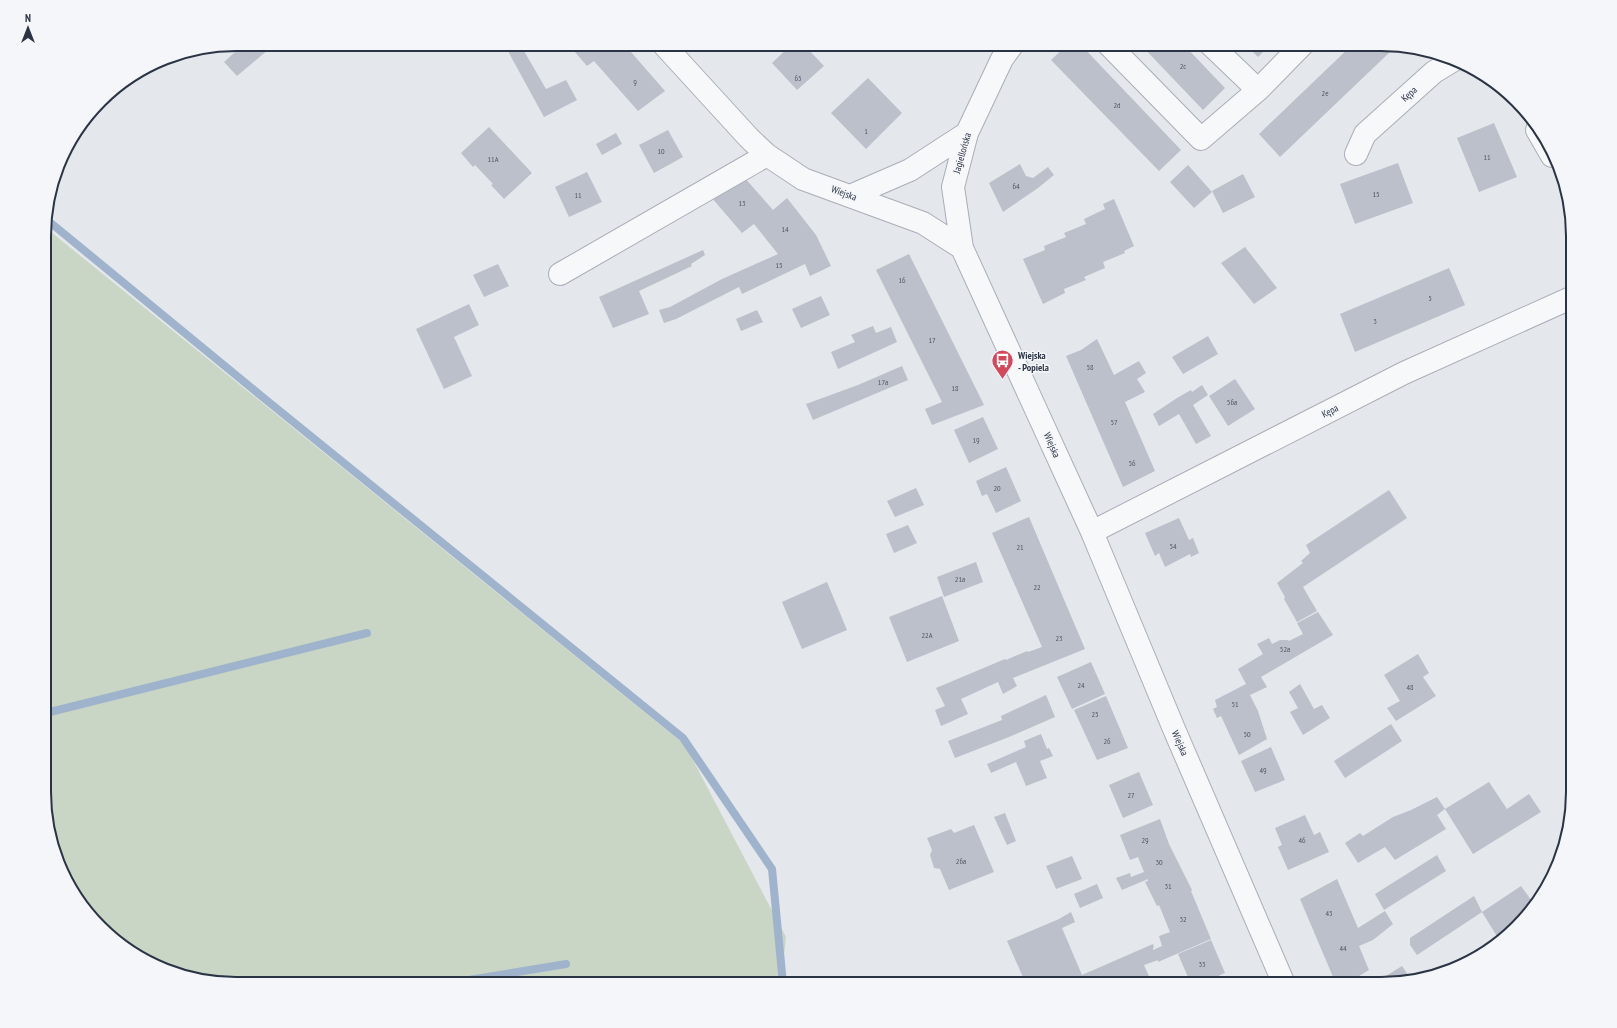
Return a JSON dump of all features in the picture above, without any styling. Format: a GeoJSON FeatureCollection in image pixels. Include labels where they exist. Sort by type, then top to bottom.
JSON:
{"type":"FeatureCollection","features":[{"type":"Feature","properties":{"kind":"street","name":"Wiejska"},"geometry":{"type":"LineString","coordinates":[[669,51],[749,138],[767,155],[803,179],[923,223],[962,248],[1092,532],[1177,737],[1281,977]]}},
{"type":"Feature","properties":{"kind":"street","name":"Jagiellońska"},"geometry":{"type":"LineString","coordinates":[[962,248],[953,187],[966,133],[1000,51]]}},
{"type":"Feature","properties":{"kind":"street"},"geometry":{"type":"LineString","coordinates":[[1115,51],[1201,139],[1258,90],[1296,51]]}},
{"type":"Feature","properties":{"kind":"street"},"geometry":{"type":"LineString","coordinates":[[1217,51],[1258,90]]}},
{"type":"Feature","properties":{"kind":"street","name":"Kępa"},"geometry":{"type":"LineString","coordinates":[[1356,154],[1365,134],[1434,72],[1448,64]]}},
{"type":"Feature","properties":{"kind":"street"},"geometry":{"type":"LineString","coordinates":[[850,196],[910,170],[966,133]]}},
{"type":"Feature","properties":{"kind":"street"},"geometry":{"type":"LineString","coordinates":[[560,274],[767,155]]}},
{"type":"Feature","properties":{"kind":"street","name":"Kępa"},"geometry":{"type":"LineString","coordinates":[[1092,532],[1404,373],[1566,300]]}},
{"type":"Feature","properties":{"kind":"green space"},"geometry":{"type":"Polygon","coordinates":[[[51,232],[685,745],[786,937],[782,977],[224,977],[188,971],[165,963],[133,946],[105,923],[82,895],[65,863],[57,840],[51,804],[51,232]]]}},
{"type":"Feature","properties":{"kind":"building"},"geometry":{"type":"Polygon","coordinates":[[[236,51],[267,51],[237,76],[224,62],[236,51]]]}},
{"type":"Feature","properties":{"kind":"building"},"geometry":{"type":"Polygon","coordinates":[[[508,51],[524,51],[546,89],[566,80],[577,100],[544,117],[508,51]]]}},
{"type":"Feature","properties":{"kind":"building"},"geometry":{"type":"Polygon","coordinates":[[[574,51],[630,51],[665,91],[638,111],[594,61],[587,66],[574,51]]]}},
{"type":"Feature","properties":{"kind":"building"},"geometry":{"type":"Polygon","coordinates":[[[785,51],[810,51],[824,66],[797,90],[772,63],[785,51]]]}},
{"type":"Feature","properties":{"kind":"building"},"geometry":{"type":"Polygon","coordinates":[[[1061,51],[1087,51],[1181,150],[1159,171],[1051,60],[1061,51]]]}},
{"type":"Feature","properties":{"kind":"building"},"geometry":{"type":"Polygon","coordinates":[[[1147,51],[1190,51],[1225,88],[1203,110],[1147,51]]]}},
{"type":"Feature","properties":{"kind":"building"},"geometry":{"type":"Polygon","coordinates":[[[1252,51],[1264,51],[1258,57],[1252,51]]]}},
{"type":"Feature","properties":{"kind":"building"},"geometry":{"type":"Polygon","coordinates":[[[1346,51],[1391,51],[1280,157],[1259,134],[1346,51]]]}},
{"type":"Feature","properties":{"kind":"building"},"geometry":{"type":"Polygon","coordinates":[[[868,78],[902,113],[866,149],[831,113],[868,78]]]}},
{"type":"Feature","properties":{"kind":"building"},"geometry":{"type":"Polygon","coordinates":[[[1494,123],[1517,177],[1479,192],[1457,138],[1494,123]]]}},
{"type":"Feature","properties":{"kind":"building"},"geometry":{"type":"Polygon","coordinates":[[[489,127],[532,173],[504,199],[491,185],[493,184],[475,165],[473,167],[461,153],[489,127]]]}},
{"type":"Feature","properties":{"kind":"building"},"geometry":{"type":"Polygon","coordinates":[[[668,130],[683,157],[654,173],[639,145],[668,130]]]}},
{"type":"Feature","properties":{"kind":"building"},"geometry":{"type":"Polygon","coordinates":[[[616,133],[622,144],[602,155],[596,144],[616,133]]]}},
{"type":"Feature","properties":{"kind":"building"},"geometry":{"type":"Polygon","coordinates":[[[1398,163],[1413,203],[1355,224],[1340,184],[1398,163]]]}},
{"type":"Feature","properties":{"kind":"building"},"geometry":{"type":"Polygon","coordinates":[[[1020,164],[1026,176],[1033,178],[1048,167],[1054,175],[1003,212],[989,183],[1020,164]]]}},
{"type":"Feature","properties":{"kind":"building"},"geometry":{"type":"Polygon","coordinates":[[[1188,165],[1212,192],[1194,208],[1170,182],[1188,165]]]}},
{"type":"Feature","properties":{"kind":"building"},"geometry":{"type":"Polygon","coordinates":[[[587,172],[602,202],[569,217],[555,187],[587,172]]]}},
{"type":"Feature","properties":{"kind":"building"},"geometry":{"type":"Polygon","coordinates":[[[1243,174],[1255,197],[1223,213],[1212,191],[1243,174]]]}},
{"type":"Feature","properties":{"kind":"building"},"geometry":{"type":"Polygon","coordinates":[[[744,177],[773,210],[787,198],[816,235],[831,266],[810,276],[805,264],[742,294],[739,287],[676,319],[664,323],[659,310],[670,307],[722,279],[778,254],[754,224],[742,233],[711,197],[744,177]]]}},
{"type":"Feature","properties":{"kind":"building"},"geometry":{"type":"Polygon","coordinates":[[[1114,199],[1134,246],[1124,251],[1125,253],[1103,262],[1105,268],[1084,277],[1086,280],[1064,289],[1065,293],[1043,304],[1023,259],[1045,250],[1044,246],[1066,237],[1064,233],[1086,224],[1084,219],[1105,209],[1103,204],[1114,199]]]}},
{"type":"Feature","properties":{"kind":"building"},"geometry":{"type":"Polygon","coordinates":[[[1245,247],[1277,288],[1254,304],[1221,263],[1245,247]]]}},
{"type":"Feature","properties":{"kind":"building"},"geometry":{"type":"Polygon","coordinates":[[[703,250],[705,255],[691,264],[692,266],[639,291],[649,314],[613,328],[599,297],[703,250]]]}},
{"type":"Feature","properties":{"kind":"building"},"geometry":{"type":"Polygon","coordinates":[[[909,254],[984,405],[932,425],[925,409],[942,402],[876,270],[909,254]]]}},
{"type":"Feature","properties":{"kind":"building"},"geometry":{"type":"Polygon","coordinates":[[[498,264],[509,286],[484,297],[473,275],[498,264]]]}},
{"type":"Feature","properties":{"kind":"building"},"geometry":{"type":"Polygon","coordinates":[[[1449,268],[1465,305],[1355,352],[1340,314],[1449,268]]]}},
{"type":"Feature","properties":{"kind":"building"},"geometry":{"type":"Polygon","coordinates":[[[821,296],[830,315],[801,328],[792,309],[821,296]]]}},
{"type":"Feature","properties":{"kind":"building"},"geometry":{"type":"Polygon","coordinates":[[[469,304],[479,325],[454,337],[472,376],[444,389],[416,329],[469,304]]]}},
{"type":"Feature","properties":{"kind":"building"},"geometry":{"type":"Polygon","coordinates":[[[757,310],[763,322],[741,331],[736,319],[757,310]]]}},
{"type":"Feature","properties":{"kind":"building"},"geometry":{"type":"Polygon","coordinates":[[[873,326],[876,333],[891,327],[897,342],[838,369],[831,352],[855,342],[851,335],[873,326]]]}},
{"type":"Feature","properties":{"kind":"building"},"geometry":{"type":"Polygon","coordinates":[[[1208,336],[1218,354],[1183,374],[1172,357],[1208,336]]]}},
{"type":"Feature","properties":{"kind":"building"},"geometry":{"type":"Polygon","coordinates":[[[1097,339],[1114,375],[1139,361],[1146,373],[1137,379],[1145,392],[1125,402],[1155,471],[1123,487],[1066,356],[1081,350],[1097,339]]]}},
{"type":"Feature","properties":{"kind":"building"},"geometry":{"type":"Polygon","coordinates":[[[902,366],[908,380],[813,420],[806,404],[858,385],[902,366]]]}},
{"type":"Feature","properties":{"kind":"building"},"geometry":{"type":"Polygon","coordinates":[[[1235,379],[1255,409],[1228,426],[1209,396],[1235,379]]]}},
{"type":"Feature","properties":{"kind":"building"},"geometry":{"type":"Polygon","coordinates":[[[1202,385],[1208,395],[1193,405],[1211,436],[1196,444],[1179,414],[1159,426],[1153,414],[1177,398],[1191,390],[1192,392],[1202,385]]]}},
{"type":"Feature","properties":{"kind":"building"},"geometry":{"type":"Polygon","coordinates":[[[983,417],[998,449],[969,463],[954,430],[983,417]]]}},
{"type":"Feature","properties":{"kind":"building"},"geometry":{"type":"Polygon","coordinates":[[[1006,467],[1021,501],[996,513],[987,494],[982,496],[976,481],[1006,467]]]}},
{"type":"Feature","properties":{"kind":"building"},"geometry":{"type":"Polygon","coordinates":[[[916,488],[924,505],[895,517],[887,501],[916,488]]]}},
{"type":"Feature","properties":{"kind":"building"},"geometry":{"type":"Polygon","coordinates":[[[1389,490],[1407,518],[1303,587],[1317,611],[1297,622],[1277,583],[1303,563],[1301,561],[1310,553],[1306,545],[1389,490]]]}},
{"type":"Feature","properties":{"kind":"building"},"geometry":{"type":"Polygon","coordinates":[[[1029,517],[1085,649],[1013,678],[1017,686],[1003,694],[998,682],[961,699],[968,714],[941,726],[935,710],[945,706],[936,688],[1005,659],[1006,660],[1027,651],[1028,652],[1042,647],[992,533],[1029,517]]]}},
{"type":"Feature","properties":{"kind":"building"},"geometry":{"type":"Polygon","coordinates":[[[1179,518],[1189,540],[1193,538],[1199,553],[1191,557],[1190,554],[1165,567],[1159,553],[1155,556],[1145,533],[1179,518]]]}},
{"type":"Feature","properties":{"kind":"building"},"geometry":{"type":"Polygon","coordinates":[[[908,525],[917,543],[894,553],[886,534],[908,525]]]}},
{"type":"Feature","properties":{"kind":"building"},"geometry":{"type":"Polygon","coordinates":[[[976,562],[983,582],[944,597],[937,577],[976,562]]]}},
{"type":"Feature","properties":{"kind":"building"},"geometry":{"type":"Polygon","coordinates":[[[827,582],[847,630],[802,649],[782,602],[827,582]]]}},
{"type":"Feature","properties":{"kind":"building"},"geometry":{"type":"Polygon","coordinates":[[[942,596],[959,641],[907,662],[889,617],[942,596]]]}},
{"type":"Feature","properties":{"kind":"building"},"geometry":{"type":"Polygon","coordinates":[[[1318,612],[1333,635],[1261,677],[1267,687],[1250,695],[1258,711],[1267,739],[1239,755],[1221,716],[1217,718],[1213,709],[1217,707],[1215,700],[1246,684],[1238,669],[1263,654],[1257,644],[1269,638],[1272,644],[1280,640],[1289,641],[1303,634],[1297,623],[1318,612]]]}},
{"type":"Feature","properties":{"kind":"building"},"geometry":{"type":"Polygon","coordinates":[[[1418,654],[1429,673],[1423,677],[1436,696],[1396,721],[1387,708],[1400,701],[1384,675],[1418,654]]]}},
{"type":"Feature","properties":{"kind":"building"},"geometry":{"type":"Polygon","coordinates":[[[1091,662],[1105,694],[1072,709],[1057,677],[1091,662]]]}},
{"type":"Feature","properties":{"kind":"building"},"geometry":{"type":"Polygon","coordinates":[[[1300,684],[1314,709],[1322,705],[1330,718],[1303,735],[1290,712],[1298,708],[1289,692],[1300,684]]]}},
{"type":"Feature","properties":{"kind":"building"},"geometry":{"type":"Polygon","coordinates":[[[1046,695],[1055,717],[955,758],[948,741],[1002,720],[1001,716],[1046,695]]]}},
{"type":"Feature","properties":{"kind":"building"},"geometry":{"type":"Polygon","coordinates":[[[1106,696],[1128,748],[1097,760],[1074,710],[1106,696]]]}},
{"type":"Feature","properties":{"kind":"building"},"geometry":{"type":"Polygon","coordinates":[[[1391,724],[1402,741],[1345,778],[1334,761],[1391,724]]]}},
{"type":"Feature","properties":{"kind":"building"},"geometry":{"type":"Polygon","coordinates":[[[1041,734],[1047,749],[1049,748],[1053,756],[1040,761],[1047,778],[1026,786],[1016,762],[991,773],[987,764],[1026,747],[1024,741],[1041,734]]]}},
{"type":"Feature","properties":{"kind":"building"},"geometry":{"type":"Polygon","coordinates":[[[1271,747],[1285,780],[1255,792],[1241,761],[1271,747]]]}},
{"type":"Feature","properties":{"kind":"building"},"geometry":{"type":"Polygon","coordinates":[[[1139,772],[1153,805],[1123,818],[1109,785],[1139,772]]]}},
{"type":"Feature","properties":{"kind":"building"},"geometry":{"type":"Polygon","coordinates":[[[1489,782],[1507,809],[1529,794],[1541,812],[1473,854],[1445,809],[1489,782]]]}},
{"type":"Feature","properties":{"kind":"building"},"geometry":{"type":"Polygon","coordinates":[[[1437,797],[1445,809],[1437,815],[1446,829],[1395,860],[1385,847],[1358,863],[1345,843],[1360,833],[1363,836],[1393,817],[1437,797]]]}},
{"type":"Feature","properties":{"kind":"building"},"geometry":{"type":"Polygon","coordinates":[[[1005,813],[1016,841],[1007,845],[994,817],[1005,813]]]}},
{"type":"Feature","properties":{"kind":"building"},"geometry":{"type":"Polygon","coordinates":[[[1305,815],[1314,835],[1320,832],[1329,852],[1288,870],[1278,847],[1282,845],[1275,828],[1305,815]]]}},
{"type":"Feature","properties":{"kind":"building"},"geometry":{"type":"Polygon","coordinates":[[[1160,819],[1169,844],[1192,890],[1191,891],[1211,939],[1158,962],[1158,960],[1144,965],[1149,977],[1023,977],[1007,941],[1059,919],[1071,912],[1075,922],[1062,928],[1082,975],[1153,944],[1153,950],[1162,946],[1159,936],[1170,932],[1159,905],[1157,906],[1145,882],[1148,881],[1148,879],[1122,890],[1116,878],[1130,873],[1131,877],[1144,872],[1138,857],[1130,860],[1120,835],[1160,819]]]}},
{"type":"Feature","properties":{"kind":"building"},"geometry":{"type":"Polygon","coordinates":[[[974,825],[994,872],[949,890],[940,869],[934,868],[930,855],[932,850],[927,838],[951,829],[954,833],[974,825]]]}},
{"type":"Feature","properties":{"kind":"building"},"geometry":{"type":"Polygon","coordinates":[[[1437,855],[1446,871],[1384,910],[1375,894],[1437,855]]]}},
{"type":"Feature","properties":{"kind":"building"},"geometry":{"type":"Polygon","coordinates":[[[1072,856],[1082,879],[1056,889],[1046,866],[1072,856]]]}},
{"type":"Feature","properties":{"kind":"building"},"geometry":{"type":"Polygon","coordinates":[[[1337,879],[1358,928],[1385,911],[1393,924],[1373,940],[1359,946],[1369,970],[1358,977],[1333,977],[1300,899],[1337,879]]]}},
{"type":"Feature","properties":{"kind":"building"},"geometry":{"type":"Polygon","coordinates":[[[1097,884],[1103,898],[1080,908],[1074,894],[1097,884]]]}},
{"type":"Feature","properties":{"kind":"building"},"geometry":{"type":"Polygon","coordinates":[[[1521,886],[1531,900],[1512,923],[1497,936],[1482,912],[1521,886]]]}},
{"type":"Feature","properties":{"kind":"building"},"geometry":{"type":"Polygon","coordinates":[[[1474,896],[1482,912],[1417,955],[1410,945],[1410,938],[1474,896]]]}},
{"type":"Feature","properties":{"kind":"building"},"geometry":{"type":"Polygon","coordinates":[[[1211,940],[1225,973],[1216,977],[1188,977],[1178,954],[1211,940]]]}},
{"type":"Feature","properties":{"kind":"building"},"geometry":{"type":"Polygon","coordinates":[[[1402,966],[1408,975],[1393,977],[1384,977],[1402,966]]]}},
{"type":"Feature","properties":{"kind":"waterway"},"geometry":{"type":"LineString","coordinates":[[51,223],[683,738],[772,869],[782,977]]}},
{"type":"Feature","properties":{"kind":"waterway"},"geometry":{"type":"LineString","coordinates":[[51,712],[367,633]]}},
{"type":"Feature","properties":{"kind":"waterway"},"geometry":{"type":"LineString","coordinates":[[487,977],[566,964]]}},
{"type":"Feature","properties":{"kind":"place","name":"Wiejska - Popiela"},"geometry":{"type":"Point","coordinates":[1003,380]}}]}
